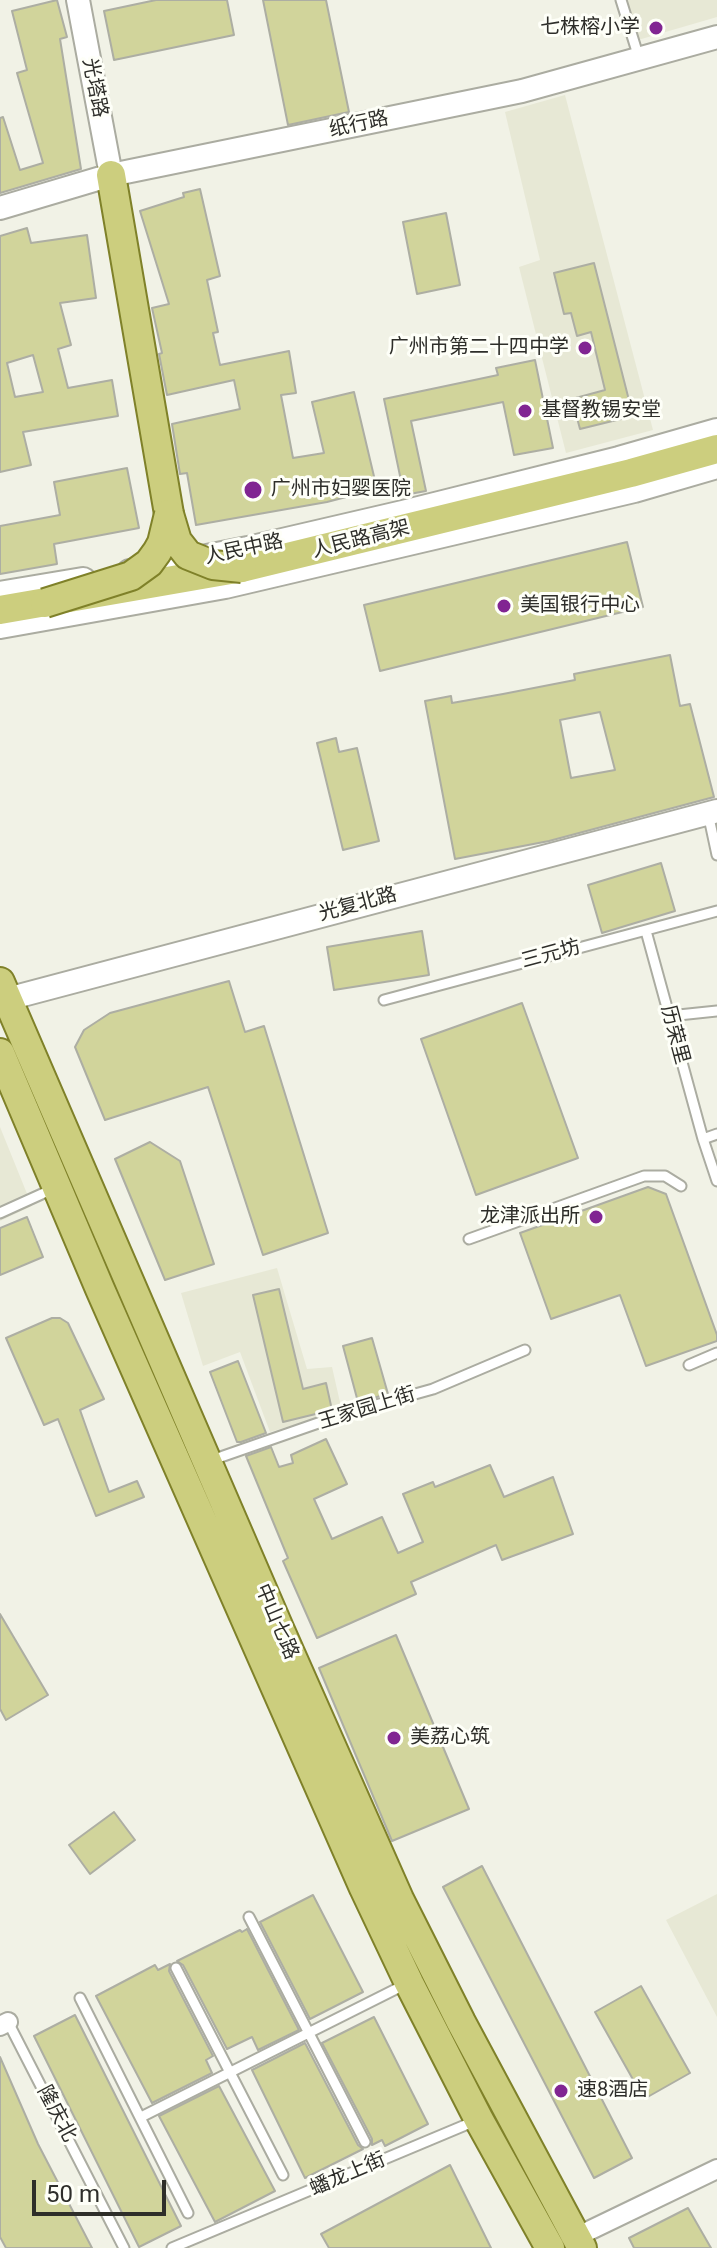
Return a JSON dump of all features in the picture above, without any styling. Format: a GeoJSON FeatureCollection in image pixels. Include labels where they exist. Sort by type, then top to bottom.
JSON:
{"type":"FeatureCollection","features":[{"type":"Feature","properties":{"kind":"main road"},"geometry":{"type":"LineString","coordinates":[[111,175],[169,514],[177,541],[188,555],[213,565],[242,568]]}},
{"type":"Feature","properties":{"kind":"main road","name":"人民中路"},"geometry":{"type":"LineString","coordinates":[[0,595],[305,538],[619,460],[717,432]]}},
{"type":"Feature","properties":{"kind":"main road","name":"人民路高架"},"geometry":{"type":"LineString","coordinates":[[0,610],[242,568],[717,449]]}},
{"type":"Feature","properties":{"kind":"main road","name":"人民中路"},"geometry":{"type":"LineString","coordinates":[[0,625],[240,582],[651,485],[717,465]]}},
{"type":"Feature","properties":{"kind":"main road"},"geometry":{"type":"LineString","coordinates":[[45,603],[131,576],[149,563],[157,552],[169,514]]}},
{"type":"Feature","properties":{"kind":"main road","name":"中山七路"},"geometry":{"type":"LineString","coordinates":[[2,994],[399,1899],[579,2242]]}},
{"type":"Feature","properties":{"kind":"main road","name":"中山七路"},"geometry":{"type":"LineString","coordinates":[[0,1053],[332,1815],[409,1983],[479,2120],[550,2248]]}},
{"type":"Feature","properties":{"kind":"street","name":"光塔路"},"geometry":{"type":"LineString","coordinates":[[78,0],[111,175]]}},
{"type":"Feature","properties":{"kind":"street","name":"纸行路"},"geometry":{"type":"LineString","coordinates":[[0,208],[111,175],[522,91],[717,37]]}},
{"type":"Feature","properties":{"kind":"street","name":"光复北路"},"geometry":{"type":"LineString","coordinates":[[2,994],[712,812]]}},
{"type":"Feature","properties":{"kind":"street"},"geometry":{"type":"LineString","coordinates":[[579,2242],[717,2169]]}},
{"type":"Feature","properties":{"kind":"lane"},"geometry":{"type":"LineString","coordinates":[[621,0],[639,58]]}},
{"type":"Feature","properties":{"kind":"lane"},"geometry":{"type":"LineString","coordinates":[[712,812],[717,855]]}},
{"type":"Feature","properties":{"kind":"lane","name":"三元坊"},"geometry":{"type":"LineString","coordinates":[[384,1000],[717,911]]}},
{"type":"Feature","properties":{"kind":"lane","name":"历荣里"},"geometry":{"type":"LineString","coordinates":[[646,931],[717,1181]]}},
{"type":"Feature","properties":{"kind":"lane"},"geometry":{"type":"LineString","coordinates":[[669,1016],[717,1011]]}},
{"type":"Feature","properties":{"kind":"lane"},"geometry":{"type":"LineString","coordinates":[[703,1139],[717,1134]]}},
{"type":"Feature","properties":{"kind":"lane"},"geometry":{"type":"LineString","coordinates":[[469,1239],[644,1176],[665,1176],[681,1186]]}},
{"type":"Feature","properties":{"kind":"lane"},"geometry":{"type":"LineString","coordinates":[[0,1213],[57,1188]]}},
{"type":"Feature","properties":{"kind":"lane","name":"王家园上街"},"geometry":{"type":"LineString","coordinates":[[207,1462],[347,1413],[433,1389],[525,1350]]}},
{"type":"Feature","properties":{"kind":"lane"},"geometry":{"type":"LineString","coordinates":[[689,1365],[717,1353]]}},
{"type":"Feature","properties":{"kind":"lane"},"geometry":{"type":"LineString","coordinates":[[249,1917],[365,2142]]}},
{"type":"Feature","properties":{"kind":"lane"},"geometry":{"type":"LineString","coordinates":[[176,1968],[283,2175]]}},
{"type":"Feature","properties":{"kind":"lane"},"geometry":{"type":"LineString","coordinates":[[141,2117],[409,1983]]}},
{"type":"Feature","properties":{"kind":"lane"},"geometry":{"type":"LineString","coordinates":[[80,1998],[188,2213]]}},
{"type":"Feature","properties":{"kind":"lane","name":"隆庆北"},"geometry":{"type":"LineString","coordinates":[[4,2024],[124,2248]]}},
{"type":"Feature","properties":{"kind":"lane","name":"蟠龙上街"},"geometry":{"type":"LineString","coordinates":[[172,2248],[479,2120]]}},
{"type":"Feature","properties":{"kind":"shaded area","name":"七株榕小学"},"geometry":{"type":"Polygon","coordinates":[[[627,0],[717,0],[717,17],[638,40],[627,0]]]}},
{"type":"Feature","properties":{"kind":"shaded area","name":"广州市第二十四中学"},"geometry":{"type":"Polygon","coordinates":[[[565,95],[653,430],[566,453],[519,267],[540,260],[505,112],[565,95]]]}},
{"type":"Feature","properties":{"kind":"shaded area"},"geometry":{"type":"Polygon","coordinates":[[[0,1127],[32,1206],[0,1221],[0,1127]]]}},
{"type":"Feature","properties":{"kind":"shaded area"},"geometry":{"type":"Polygon","coordinates":[[[277,1268],[307,1369],[332,1367],[342,1411],[270,1432],[240,1352],[203,1366],[181,1293],[277,1268]]]}},
{"type":"Feature","properties":{"kind":"shaded area"},"geometry":{"type":"Polygon","coordinates":[[[717,1894],[717,2017],[666,1920],[717,1894]]]}},
{"type":"Feature","properties":{"kind":"building"},"geometry":{"type":"Polygon","coordinates":[[[57,0],[67,37],[60,39],[81,169],[0,193],[0,118],[3,117],[20,170],[43,163],[17,73],[27,70],[12,11],[57,0]]]}},
{"type":"Feature","properties":{"kind":"building"},"geometry":{"type":"Polygon","coordinates":[[[156,0],[227,0],[234,35],[114,60],[104,11],[156,0]]]}},
{"type":"Feature","properties":{"kind":"building"},"geometry":{"type":"Polygon","coordinates":[[[263,0],[326,0],[349,112],[288,125],[263,0]]]}},
{"type":"Feature","properties":{"kind":"building"},"geometry":{"type":"Polygon","coordinates":[[[200,189],[220,276],[207,280],[218,332],[213,333],[220,365],[289,351],[296,393],[281,395],[293,458],[324,453],[312,402],[354,392],[377,489],[327,502],[196,525],[187,473],[180,474],[172,424],[240,409],[234,380],[167,395],[152,308],[169,304],[140,211],[200,189]]]}},
{"type":"Feature","properties":{"kind":"building"},"geometry":{"type":"Polygon","coordinates":[[[446,213],[460,285],[417,294],[403,222],[446,213]]]}},
{"type":"Feature","properties":{"kind":"building"},"geometry":{"type":"Polygon","coordinates":[[[27,228],[31,243],[87,235],[96,298],[60,303],[71,345],[58,349],[68,388],[112,380],[118,416],[23,432],[31,465],[0,472],[0,236],[27,228]],[[33,355],[7,363],[15,397],[43,392],[33,355]]]}},
{"type":"Feature","properties":{"kind":"building"},"geometry":{"type":"Polygon","coordinates":[[[594,263],[633,416],[580,429],[572,399],[605,390],[591,332],[577,336],[571,313],[564,314],[554,273],[594,263]]]}},
{"type":"Feature","properties":{"kind":"building"},"geometry":{"type":"Polygon","coordinates":[[[535,360],[553,448],[514,455],[503,402],[411,421],[426,491],[404,495],[384,399],[498,375],[496,368],[535,360]]]}},
{"type":"Feature","properties":{"kind":"building"},"geometry":{"type":"Polygon","coordinates":[[[127,468],[139,528],[54,544],[57,564],[0,574],[0,526],[60,515],[54,482],[127,468]]]}},
{"type":"Feature","properties":{"kind":"building","name":"美国银行中心"},"geometry":{"type":"Polygon","coordinates":[[[627,542],[643,607],[380,671],[364,605],[627,542]]]}},
{"type":"Feature","properties":{"kind":"building"},"geometry":{"type":"Polygon","coordinates":[[[670,655],[680,706],[690,704],[714,797],[549,841],[455,859],[425,701],[451,696],[452,703],[503,694],[575,680],[574,674],[670,655]],[[600,712],[560,720],[571,778],[615,770],[600,712]]]}},
{"type":"Feature","properties":{"kind":"building"},"geometry":{"type":"Polygon","coordinates":[[[336,738],[339,752],[357,748],[379,841],[343,850],[317,743],[336,738]]]}},
{"type":"Feature","properties":{"kind":"building"},"geometry":{"type":"Polygon","coordinates":[[[661,863],[675,911],[602,933],[588,885],[661,863]]]}},
{"type":"Feature","properties":{"kind":"building"},"geometry":{"type":"Polygon","coordinates":[[[422,931],[429,975],[334,990],[327,947],[422,931]]]}},
{"type":"Feature","properties":{"kind":"building"},"geometry":{"type":"Polygon","coordinates":[[[229,981],[245,1032],[264,1026],[328,1233],[263,1255],[208,1087],[105,1120],[75,1047],[84,1030],[110,1013],[229,981]]]}},
{"type":"Feature","properties":{"kind":"building"},"geometry":{"type":"Polygon","coordinates":[[[522,1003],[578,1158],[476,1195],[421,1039],[522,1003]]]}},
{"type":"Feature","properties":{"kind":"building"},"geometry":{"type":"Polygon","coordinates":[[[150,1142],[180,1161],[214,1264],[165,1280],[115,1159],[150,1142]]]}},
{"type":"Feature","properties":{"kind":"building"},"geometry":{"type":"Polygon","coordinates":[[[648,1187],[666,1194],[717,1341],[646,1366],[620,1295],[551,1319],[520,1233],[648,1187]]]}},
{"type":"Feature","properties":{"kind":"building"},"geometry":{"type":"Polygon","coordinates":[[[27,1217],[43,1257],[0,1275],[0,1228],[27,1217]]]}},
{"type":"Feature","properties":{"kind":"building"},"geometry":{"type":"Polygon","coordinates":[[[279,1289],[303,1389],[326,1383],[332,1410],[283,1422],[253,1295],[279,1289]]]}},
{"type":"Feature","properties":{"kind":"building"},"geometry":{"type":"Polygon","coordinates":[[[52,1318],[68,1323],[104,1399],[80,1410],[109,1492],[137,1481],[144,1497],[96,1516],[58,1419],[44,1425],[6,1338],[52,1318]]]}},
{"type":"Feature","properties":{"kind":"building"},"geometry":{"type":"Polygon","coordinates":[[[372,1338],[388,1394],[358,1402],[343,1346],[372,1338]]]}},
{"type":"Feature","properties":{"kind":"building"},"geometry":{"type":"Polygon","coordinates":[[[238,1361],[266,1433],[241,1442],[237,1442],[210,1372],[238,1361]]]}},
{"type":"Feature","properties":{"kind":"building"},"geometry":{"type":"Polygon","coordinates":[[[326,1439],[347,1484],[314,1499],[332,1539],[382,1517],[398,1553],[423,1542],[403,1494],[433,1482],[435,1487],[490,1465],[504,1497],[553,1477],[573,1534],[502,1560],[496,1545],[411,1582],[416,1594],[317,1638],[283,1561],[288,1558],[246,1456],[271,1447],[279,1467],[293,1463],[291,1455],[326,1439]]]}},
{"type":"Feature","properties":{"kind":"building"},"geometry":{"type":"Polygon","coordinates":[[[0,1614],[48,1695],[6,1720],[0,1709],[0,1614]]]}},
{"type":"Feature","properties":{"kind":"building","name":"美荔心筑"},"geometry":{"type":"Polygon","coordinates":[[[396,1635],[469,1809],[392,1841],[319,1668],[396,1635]]]}},
{"type":"Feature","properties":{"kind":"building"},"geometry":{"type":"Polygon","coordinates":[[[114,1812],[135,1840],[90,1874],[69,1845],[114,1812]]]}},
{"type":"Feature","properties":{"kind":"building"},"geometry":{"type":"Polygon","coordinates":[[[482,1866],[632,2158],[594,2178],[443,1887],[482,1866]]]}},
{"type":"Feature","properties":{"kind":"building"},"geometry":{"type":"Polygon","coordinates":[[[313,1895],[363,1992],[310,2019],[260,1922],[313,1895]]]}},
{"type":"Feature","properties":{"kind":"building"},"geometry":{"type":"Polygon","coordinates":[[[247,1929],[299,2030],[258,2050],[252,2037],[227,2049],[183,1965],[177,1961],[247,1929]]]}},
{"type":"Feature","properties":{"kind":"building"},"geometry":{"type":"Polygon","coordinates":[[[170,1964],[169,1971],[213,2056],[206,2060],[212,2073],[152,2103],[96,1996],[155,1965],[158,1970],[170,1964]]]}},
{"type":"Feature","properties":{"kind":"building"},"geometry":{"type":"Polygon","coordinates":[[[641,1986],[690,2073],[644,2099],[595,2012],[641,1986]]]}},
{"type":"Feature","properties":{"kind":"building"},"geometry":{"type":"Polygon","coordinates":[[[75,2015],[181,2226],[139,2247],[34,2036],[75,2015]]]}},
{"type":"Feature","properties":{"kind":"building"},"geometry":{"type":"Polygon","coordinates":[[[374,2017],[428,2124],[385,2146],[382,2140],[372,2145],[372,2139],[322,2043],[374,2017]]]}},
{"type":"Feature","properties":{"kind":"building"},"geometry":{"type":"Polygon","coordinates":[[[305,2043],[358,2145],[363,2149],[305,2178],[252,2070],[305,2043]]]}},
{"type":"Feature","properties":{"kind":"building"},"geometry":{"type":"Polygon","coordinates":[[[0,2057],[38,2144],[92,2248],[6,2248],[0,2237],[0,2057]]]}},
{"type":"Feature","properties":{"kind":"building"},"geometry":{"type":"Polygon","coordinates":[[[219,2086],[275,2191],[215,2222],[159,2116],[219,2086]]]}},
{"type":"Feature","properties":{"kind":"building"},"geometry":{"type":"Polygon","coordinates":[[[450,2165],[491,2248],[329,2248],[321,2234],[450,2165]]]}},
{"type":"Feature","properties":{"kind":"building"},"geometry":{"type":"Polygon","coordinates":[[[688,2208],[711,2248],[634,2248],[629,2238],[688,2208]]]}},
{"type":"Feature","properties":{"kind":"place","name":"七株榕小学"},"geometry":{"type":"Point","coordinates":[656,28]}},
{"type":"Feature","properties":{"kind":"place","name":"广州市第二十四中学"},"geometry":{"type":"Point","coordinates":[585,348]}},
{"type":"Feature","properties":{"kind":"place","name":"基督教锡安堂"},"geometry":{"type":"Point","coordinates":[525,411]}},
{"type":"Feature","properties":{"kind":"place","name":"广州市妇婴医院"},"geometry":{"type":"Point","coordinates":[253,490]}},
{"type":"Feature","properties":{"kind":"place","name":"美国银行中心"},"geometry":{"type":"Point","coordinates":[504,606]}},
{"type":"Feature","properties":{"kind":"place","name":"龙津派出所"},"geometry":{"type":"Point","coordinates":[596,1217]}},
{"type":"Feature","properties":{"kind":"place","name":"美荔心筑"},"geometry":{"type":"Point","coordinates":[394,1738]}},
{"type":"Feature","properties":{"kind":"place","name":"速8酒店"},"geometry":{"type":"Point","coordinates":[561,2091]}}]}
